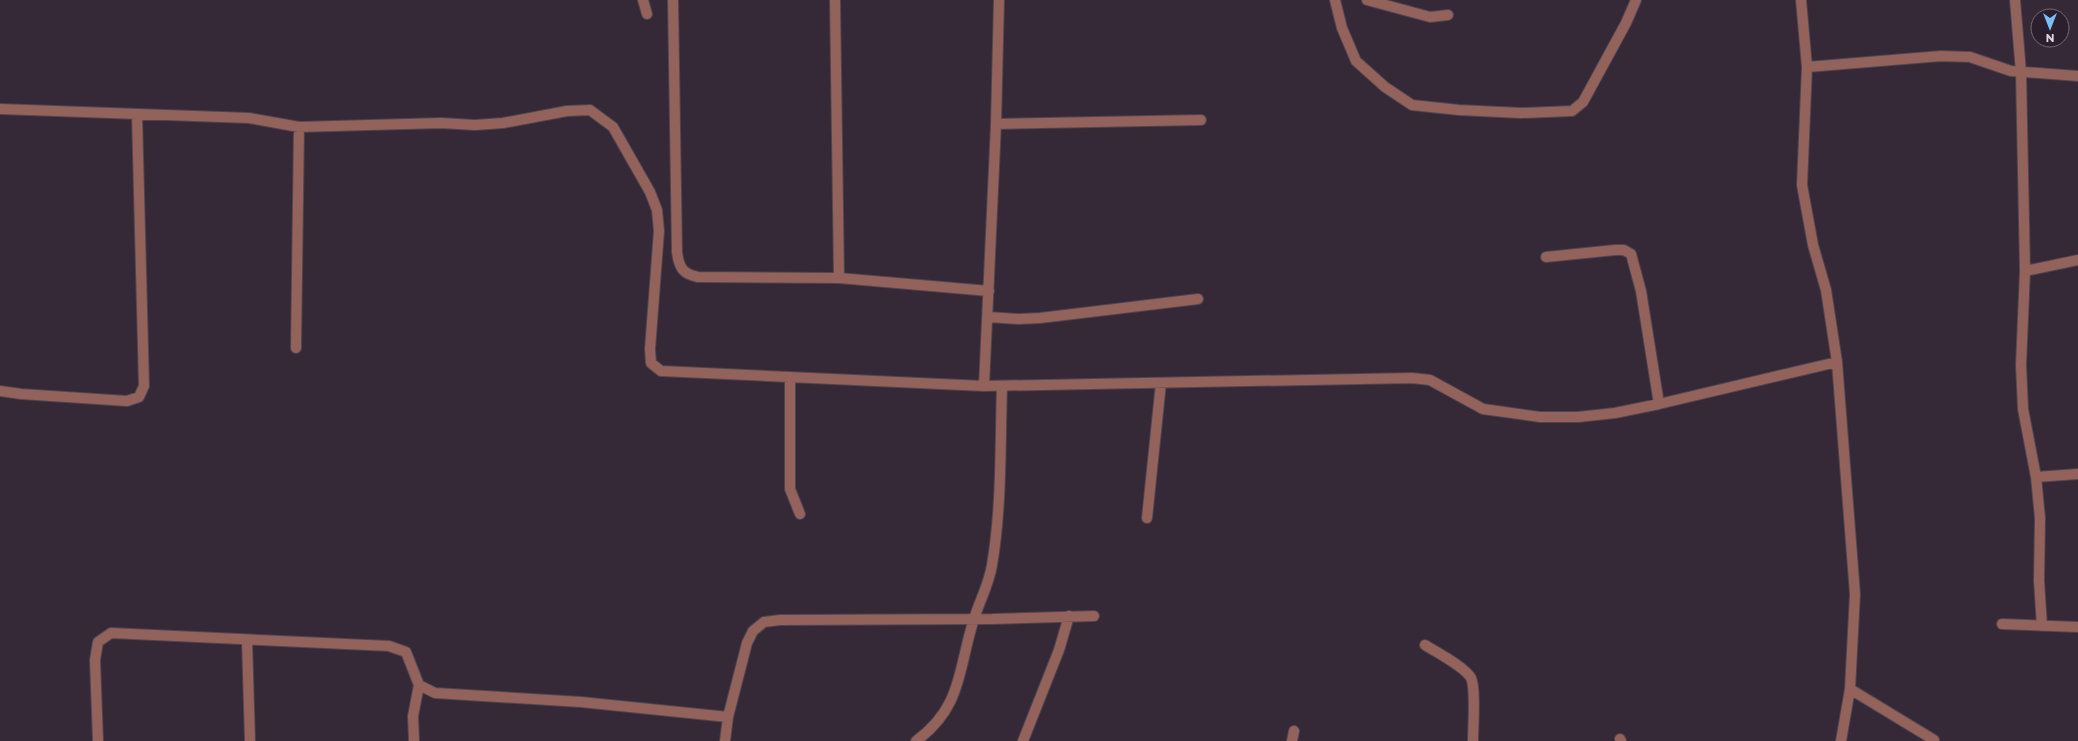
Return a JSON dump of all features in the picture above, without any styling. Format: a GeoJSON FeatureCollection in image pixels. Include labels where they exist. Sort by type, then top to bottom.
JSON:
{"type":"FeatureCollection","features":[{"type":"Feature","properties":{"kind":"street"},"geometry":{"type":"LineString","coordinates":[[643,0],[647,14]]}},
{"type":"Feature","properties":{"kind":"street"},"geometry":{"type":"LineString","coordinates":[[673,0],[677,252],[681,270],[688,275],[698,277],[839,278],[989,291]]}},
{"type":"Feature","properties":{"kind":"street"},"geometry":{"type":"LineString","coordinates":[[835,0],[839,278]]}},
{"type":"Feature","properties":{"kind":"street"},"geometry":{"type":"LineString","coordinates":[[984,386],[996,124],[999,0]]}},
{"type":"Feature","properties":{"kind":"street"},"geometry":{"type":"LineString","coordinates":[[1334,0],[1342,28],[1356,61],[1385,87],[1412,105],[1459,110],[1521,113],[1572,111],[1578,108],[1583,102],[1626,22],[1636,0]]}},
{"type":"Feature","properties":{"kind":"street"},"geometry":{"type":"LineString","coordinates":[[1366,0],[1385,2],[1430,17],[1448,15]]}},
{"type":"Feature","properties":{"kind":"street"},"geometry":{"type":"LineString","coordinates":[[1801,0],[1807,67],[1802,185],[1813,245],[1826,290],[1837,362],[1855,594],[1850,689],[1841,741]]}},
{"type":"Feature","properties":{"kind":"street"},"geometry":{"type":"LineString","coordinates":[[2015,0],[2021,72],[2025,271],[2021,330],[2022,402],[2036,477],[2040,518],[2038,581],[2042,626]]}},
{"type":"Feature","properties":{"kind":"street"},"geometry":{"type":"LineString","coordinates":[[1807,67],[1940,56],[1970,57],[2011,71],[2078,76]]}},
{"type":"Feature","properties":{"kind":"street"},"geometry":{"type":"LineString","coordinates":[[0,109],[249,118],[299,127],[441,123],[475,125],[503,123],[567,111],[590,110],[613,127],[650,192],[657,210],[659,231],[651,328],[651,363],[661,370],[676,372],[984,386],[1412,378],[1430,380],[1483,409],[1540,417],[1578,417],[1615,413],[1659,404],[1837,362]]}},
{"type":"Feature","properties":{"kind":"street"},"geometry":{"type":"LineString","coordinates":[[0,391],[22,394],[128,401],[139,397],[144,386],[137,115]]}},
{"type":"Feature","properties":{"kind":"street"},"geometry":{"type":"LineString","coordinates":[[996,124],[1201,120]]}},
{"type":"Feature","properties":{"kind":"street"},"geometry":{"type":"LineString","coordinates":[[296,348],[299,127]]}},
{"type":"Feature","properties":{"kind":"street"},"geometry":{"type":"LineString","coordinates":[[1546,257],[1615,250],[1624,250],[1631,254],[1641,291],[1659,404]]}},
{"type":"Feature","properties":{"kind":"street"},"geometry":{"type":"LineString","coordinates":[[2025,271],[2078,260]]}},
{"type":"Feature","properties":{"kind":"street"},"geometry":{"type":"LineString","coordinates":[[988,316],[1019,319],[1040,318],[1198,299]]}},
{"type":"Feature","properties":{"kind":"street"},"geometry":{"type":"LineString","coordinates":[[790,377],[790,488],[800,514]]}},
{"type":"Feature","properties":{"kind":"street"},"geometry":{"type":"LineString","coordinates":[[1147,518],[1161,383]]}},
{"type":"Feature","properties":{"kind":"street"},"geometry":{"type":"LineString","coordinates":[[916,741],[932,730],[946,712],[956,690],[974,618],[984,595],[992,565],[998,506],[1002,386]]}},
{"type":"Feature","properties":{"kind":"street"},"geometry":{"type":"LineString","coordinates":[[2036,477],[2078,474]]}},
{"type":"Feature","properties":{"kind":"street"},"geometry":{"type":"LineString","coordinates":[[1023,741],[1059,650],[1069,616]]}},
{"type":"Feature","properties":{"kind":"street"},"geometry":{"type":"LineString","coordinates":[[725,741],[728,717],[747,643],[753,631],[764,622],[780,620],[1094,616]]}},
{"type":"Feature","properties":{"kind":"street"},"geometry":{"type":"LineString","coordinates":[[2002,624],[2078,627]]}},
{"type":"Feature","properties":{"kind":"street"},"geometry":{"type":"LineString","coordinates":[[98,741],[94,660],[98,642],[111,633],[388,646],[406,652],[420,685],[413,716],[414,741]]}},
{"type":"Feature","properties":{"kind":"street"},"geometry":{"type":"LineString","coordinates":[[247,640],[250,741]]}},
{"type":"Feature","properties":{"kind":"street"},"geometry":{"type":"LineString","coordinates":[[1425,645],[1461,668],[1471,678],[1473,696],[1473,741]]}},
{"type":"Feature","properties":{"kind":"street"},"geometry":{"type":"LineString","coordinates":[[420,685],[435,693],[580,702],[728,717]]}},
{"type":"Feature","properties":{"kind":"street"},"geometry":{"type":"LineString","coordinates":[[1850,689],[1934,740]]}},
{"type":"Feature","properties":{"kind":"street"},"geometry":{"type":"LineString","coordinates":[[1292,741],[1294,731]]}}]}
